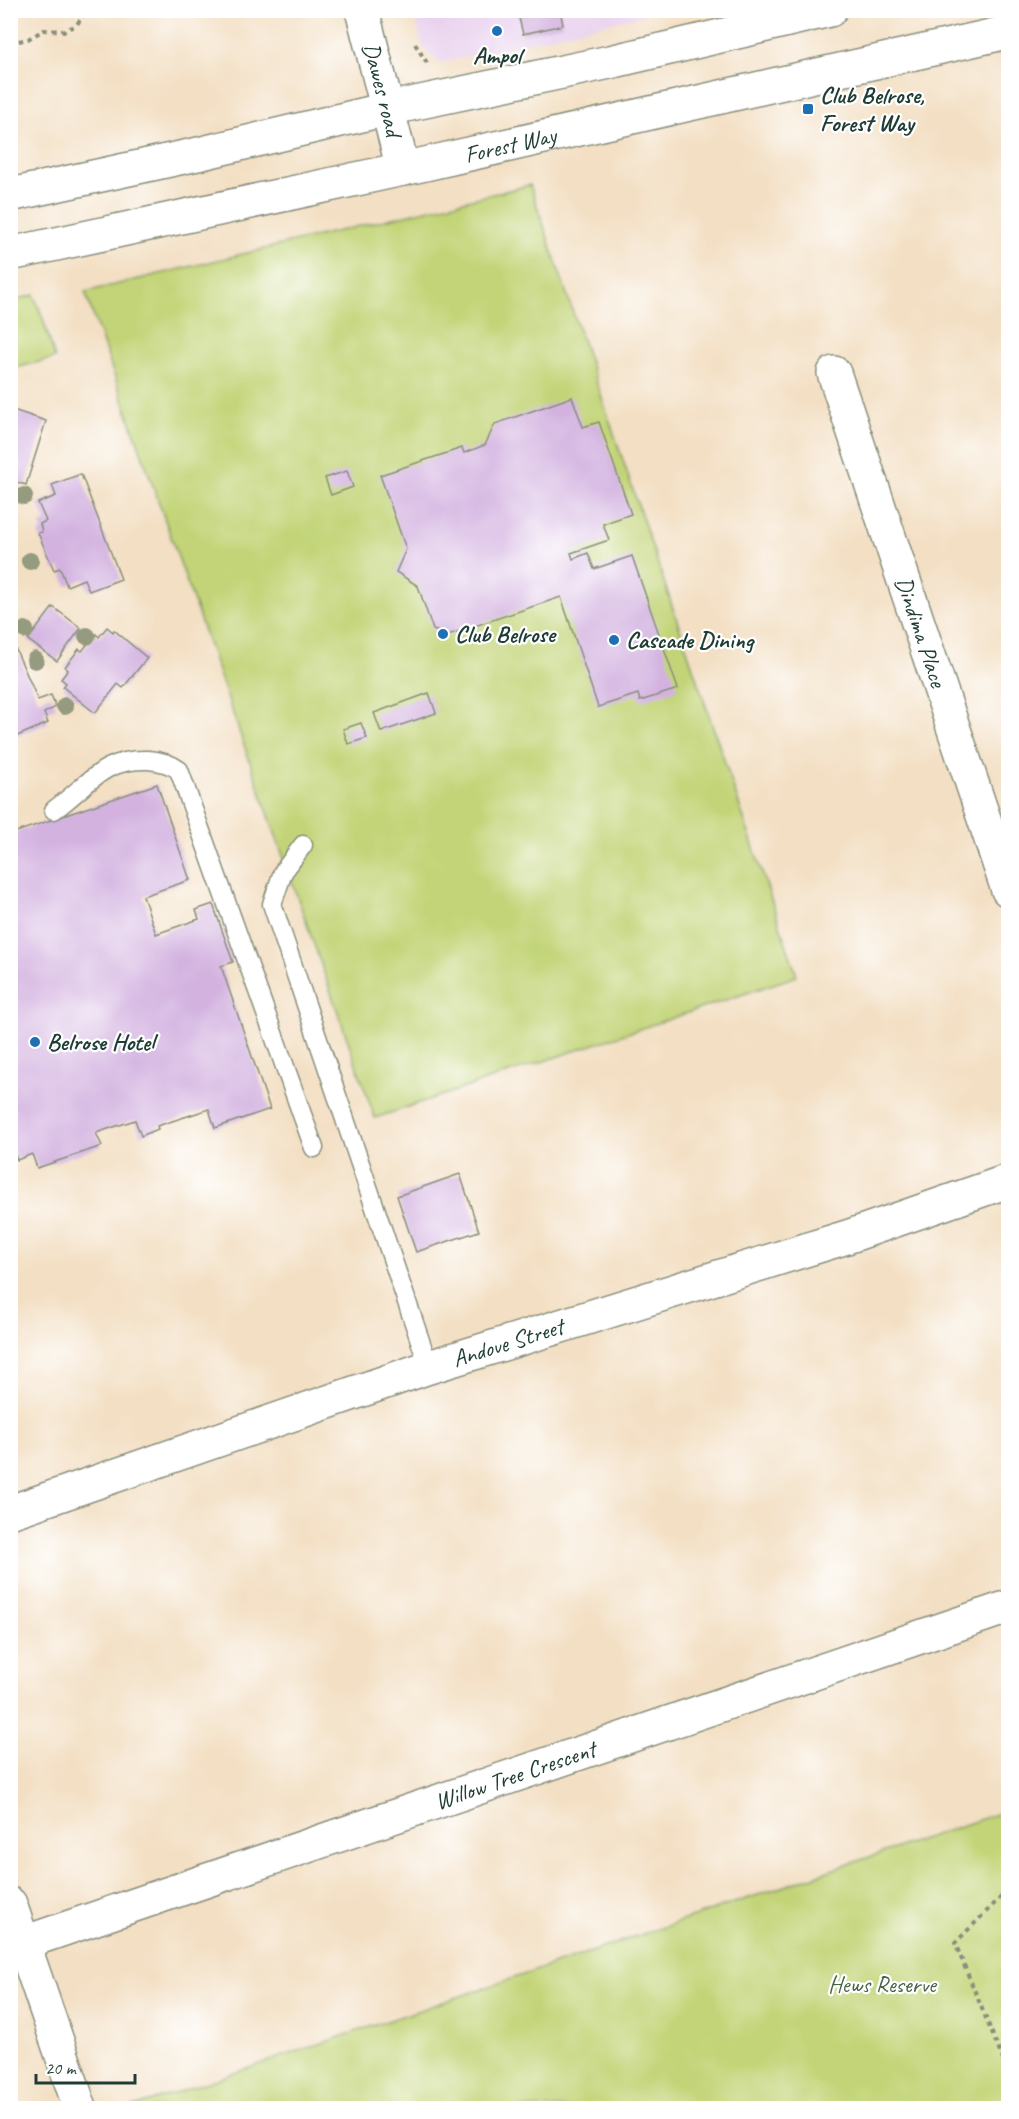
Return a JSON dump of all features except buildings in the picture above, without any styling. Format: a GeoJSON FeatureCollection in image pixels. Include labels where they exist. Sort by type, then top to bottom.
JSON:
{"type":"FeatureCollection","features":[{"type":"Feature","properties":{"kind":"street","name":"Dawes road"},"geometry":{"type":"LineString","coordinates":[[362,10],[403,169]]}},
{"type":"Feature","properties":{"kind":"street"},"geometry":{"type":"LineString","coordinates":[[10,195],[198,154],[387,109],[610,62],[830,10]]}},
{"type":"Feature","properties":{"kind":"street","name":"Forest Way"},"geometry":{"type":"LineString","coordinates":[[10,254],[403,169],[1008,32]]}},
{"type":"Feature","properties":{"kind":"street","name":"Dindima Place"},"geometry":{"type":"LineString","coordinates":[[834,373],[1008,890]]}},
{"type":"Feature","properties":{"kind":"street","name":"Andove Street"},"geometry":{"type":"LineString","coordinates":[[10,1512],[429,1367],[847,1237],[1008,1180]]}},
{"type":"Feature","properties":{"kind":"street","name":"Willow Tree Crescent"},"geometry":{"type":"LineString","coordinates":[[24,1942],[1008,1607]]}},
{"type":"Feature","properties":{"kind":"street"},"geometry":{"type":"LineString","coordinates":[[10,1904],[80,2109]]}},
{"type":"Feature","properties":{"kind":"lane"},"geometry":{"type":"LineString","coordinates":[[54,810],[100,771],[121,762],[153,760],[174,766],[179,770],[314,1148]]}},
{"type":"Feature","properties":{"kind":"lane"},"geometry":{"type":"LineString","coordinates":[[303,845],[283,872],[272,904],[429,1367]]}},
{"type":"Feature","properties":{"kind":"path"},"geometry":{"type":"LineString","coordinates":[[10,43],[28,39],[44,30],[65,32],[77,24],[88,10]]}},
{"type":"Feature","properties":{"kind":"path"},"geometry":{"type":"LineString","coordinates":[[10,1160],[10,1168]]}},
{"type":"Feature","properties":{"kind":"path"},"geometry":{"type":"LineString","coordinates":[[1008,1890],[956,1943],[1008,2072]]}},
{"type":"Feature","properties":{"kind":"shaded area","name":"Ampol"},"geometry":{"type":"Polygon","coordinates":[[[642,10],[643,15],[440,63],[423,47],[413,11],[642,10]]]}},
{"type":"Feature","properties":{"kind":"green space","name":"Club Belrose"},"geometry":{"type":"Polygon","coordinates":[[[530,185],[797,976],[375,1118],[85,292],[530,185]]]}},
{"type":"Feature","properties":{"kind":"green space"},"geometry":{"type":"Polygon","coordinates":[[[34,295],[55,358],[11,369],[11,301],[34,295]]]}},
{"type":"Feature","properties":{"kind":"green space","name":"Hews Reserve"},"geometry":{"type":"Polygon","coordinates":[[[1008,1810],[1008,2108],[131,2108],[1008,1810]]]}},
{"type":"Feature","properties":{"kind":"place","name":"Ampol"},"geometry":{"type":"Point","coordinates":[497,31]}},
{"type":"Feature","properties":{"kind":"place","name":"Club Belrose, Forest Way"},"geometry":{"type":"Point","coordinates":[808,109]}},
{"type":"Feature","properties":{"kind":"place","name":"Club Belrose"},"geometry":{"type":"Point","coordinates":[443,634]}},
{"type":"Feature","properties":{"kind":"place","name":"Cascade Dining"},"geometry":{"type":"Point","coordinates":[614,640]}},
{"type":"Feature","properties":{"kind":"place","name":"Belrose Hotel"},"geometry":{"type":"Point","coordinates":[35,1042]}}]}
